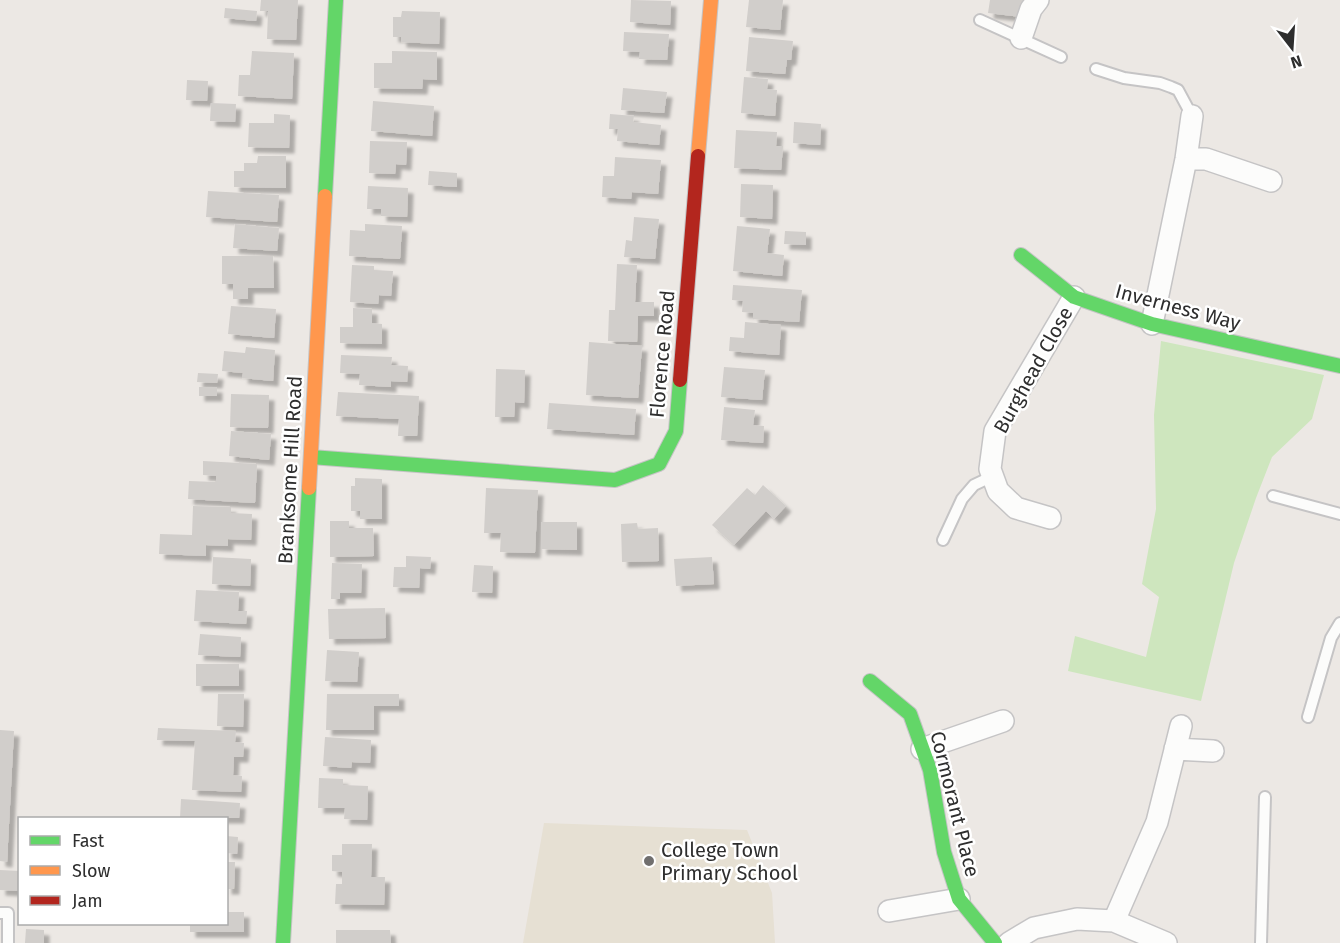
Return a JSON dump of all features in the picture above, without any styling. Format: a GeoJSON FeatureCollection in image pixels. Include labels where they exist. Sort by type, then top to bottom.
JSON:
{"type":"FeatureCollection","features":[{"type":"Feature","properties":{"kind":"street","name":"Branksome Hill Road"},"geometry":{"type":"LineString","coordinates":[[283,943],[336,0]]}},
{"type":"Feature","properties":{"kind":"street","name":"Florence Road"},"geometry":{"type":"LineString","coordinates":[[311,457],[615,480],[659,464],[676,431],[711,0]]}},
{"type":"Feature","properties":{"kind":"street"},"geometry":{"type":"LineString","coordinates":[[1021,38],[1031,9],[1038,0]]}},
{"type":"Feature","properties":{"kind":"street"},"geometry":{"type":"LineString","coordinates":[[1152,324],[1186,159],[1192,116]]}},
{"type":"Feature","properties":{"kind":"street"},"geometry":{"type":"LineString","coordinates":[[1186,159],[1206,159],[1271,181]]}},
{"type":"Feature","properties":{"kind":"street","name":"Inverness Way"},"geometry":{"type":"LineString","coordinates":[[1021,255],[1074,297],[1152,324],[1340,366]]}},
{"type":"Feature","properties":{"kind":"street","name":"Burghead Close"},"geometry":{"type":"LineString","coordinates":[[993,476],[990,469],[995,431],[1074,297]]}},
{"type":"Feature","properties":{"kind":"street"},"geometry":{"type":"LineString","coordinates":[[993,476],[998,491],[1016,508],[1050,518]]}},
{"type":"Feature","properties":{"kind":"street","name":"Cormorant Place"},"geometry":{"type":"LineString","coordinates":[[870,681],[910,714],[930,770],[944,852],[960,899],[995,943]]}},
{"type":"Feature","properties":{"kind":"street"},"geometry":{"type":"LineString","coordinates":[[922,749],[1003,721]]}},
{"type":"Feature","properties":{"kind":"street"},"geometry":{"type":"LineString","coordinates":[[1114,921],[1157,822],[1181,726]]}},
{"type":"Feature","properties":{"kind":"street"},"geometry":{"type":"LineString","coordinates":[[1175,749],[1213,751]]}},
{"type":"Feature","properties":{"kind":"street"},"geometry":{"type":"LineString","coordinates":[[889,911],[960,899]]}},
{"type":"Feature","properties":{"kind":"street"},"geometry":{"type":"LineString","coordinates":[[1009,943],[1034,928],[1077,919],[1114,921],[1166,943]]}},
{"type":"Feature","properties":{"kind":"lane"},"geometry":{"type":"LineString","coordinates":[[980,20],[1061,57]]}},
{"type":"Feature","properties":{"kind":"lane"},"geometry":{"type":"LineString","coordinates":[[1096,69],[1124,78],[1160,83],[1178,90],[1192,116]]}},
{"type":"Feature","properties":{"kind":"lane"},"geometry":{"type":"LineString","coordinates":[[943,540],[962,499],[974,485],[993,476]]}},
{"type":"Feature","properties":{"kind":"lane"},"geometry":{"type":"LineString","coordinates":[[1273,496],[1340,514]]}},
{"type":"Feature","properties":{"kind":"lane"},"geometry":{"type":"LineString","coordinates":[[1308,717],[1331,638],[1340,623]]}},
{"type":"Feature","properties":{"kind":"lane"},"geometry":{"type":"LineString","coordinates":[[1261,943],[1265,797]]}},
{"type":"Feature","properties":{"kind":"lane"},"geometry":{"type":"LineString","coordinates":[[0,913],[8,913],[8,943]]}},
{"type":"Feature","properties":{"kind":"shaded area","name":"College Town Primary School"},"geometry":{"type":"Polygon","coordinates":[[[544,823],[747,830],[772,893],[775,943],[523,943],[544,823]]]}},
{"type":"Feature","properties":{"kind":"green space"},"geometry":{"type":"Polygon","coordinates":[[[1161,341],[1324,375],[1312,419],[1272,457],[1256,498],[1234,563],[1201,701],[1068,671],[1075,636],[1146,657],[1159,597],[1142,584],[1156,509],[1154,415],[1161,341]]]}},
{"type":"Feature","properties":{"kind":"building"},"geometry":{"type":"Polygon","coordinates":[[[261,0],[298,0],[296,40],[267,39],[268,11],[260,11],[261,0]]]}},
{"type":"Feature","properties":{"kind":"building"},"geometry":{"type":"Polygon","coordinates":[[[631,0],[671,1],[670,25],[630,22],[631,0]]]}},
{"type":"Feature","properties":{"kind":"building"},"geometry":{"type":"Polygon","coordinates":[[[749,0],[783,0],[780,30],[746,27],[749,0]]]}},
{"type":"Feature","properties":{"kind":"building"},"geometry":{"type":"Polygon","coordinates":[[[990,0],[1023,0],[1021,17],[988,13],[990,0]]]}},
{"type":"Feature","properties":{"kind":"building"},"geometry":{"type":"Polygon","coordinates":[[[225,8],[257,11],[256,21],[224,18],[225,8]]]}},
{"type":"Feature","properties":{"kind":"building"},"geometry":{"type":"Polygon","coordinates":[[[402,11],[440,12],[439,44],[401,42],[401,37],[393,37],[393,17],[401,17],[402,11]]]}},
{"type":"Feature","properties":{"kind":"building"},"geometry":{"type":"Polygon","coordinates":[[[624,32],[669,34],[667,60],[639,59],[640,52],[623,51],[624,32]]]}},
{"type":"Feature","properties":{"kind":"building"},"geometry":{"type":"Polygon","coordinates":[[[749,37],[793,41],[791,60],[787,60],[785,74],[746,71],[749,37]]]}},
{"type":"Feature","properties":{"kind":"building"},"geometry":{"type":"Polygon","coordinates":[[[252,51],[294,53],[292,99],[238,96],[239,75],[250,75],[252,51]]]}},
{"type":"Feature","properties":{"kind":"building"},"geometry":{"type":"Polygon","coordinates":[[[392,51],[437,52],[437,80],[423,79],[422,89],[374,88],[374,63],[392,63],[392,51]]]}},
{"type":"Feature","properties":{"kind":"building"},"geometry":{"type":"Polygon","coordinates":[[[744,77],[768,79],[767,89],[777,90],[775,116],[741,113],[744,77]]]}},
{"type":"Feature","properties":{"kind":"building"},"geometry":{"type":"Polygon","coordinates":[[[187,80],[208,81],[207,101],[186,100],[187,80]]]}},
{"type":"Feature","properties":{"kind":"building"},"geometry":{"type":"Polygon","coordinates":[[[623,88],[667,92],[664,113],[621,110],[623,88]]]}},
{"type":"Feature","properties":{"kind":"building"},"geometry":{"type":"Polygon","coordinates":[[[373,101],[434,106],[432,136],[371,131],[373,101]]]}},
{"type":"Feature","properties":{"kind":"building"},"geometry":{"type":"Polygon","coordinates":[[[211,103],[236,104],[235,122],[210,121],[211,103]]]}},
{"type":"Feature","properties":{"kind":"building"},"geometry":{"type":"Polygon","coordinates":[[[274,114],[290,115],[289,148],[248,147],[249,123],[274,123],[274,114]]]}},
{"type":"Feature","properties":{"kind":"building"},"geometry":{"type":"Polygon","coordinates":[[[610,114],[634,116],[633,122],[661,125],[659,145],[617,141],[618,129],[609,129],[610,114]]]}},
{"type":"Feature","properties":{"kind":"building"},"geometry":{"type":"Polygon","coordinates":[[[794,122],[821,124],[820,145],[793,143],[794,122]]]}},
{"type":"Feature","properties":{"kind":"building"},"geometry":{"type":"Polygon","coordinates":[[[736,130],[777,132],[776,146],[783,146],[781,170],[734,168],[736,130]]]}},
{"type":"Feature","properties":{"kind":"building"},"geometry":{"type":"Polygon","coordinates":[[[370,141],[407,142],[406,165],[396,164],[395,174],[369,173],[370,141]]]}},
{"type":"Feature","properties":{"kind":"building"},"geometry":{"type":"Polygon","coordinates":[[[258,156],[286,156],[286,188],[234,187],[234,171],[244,171],[244,163],[257,163],[258,156]]]}},
{"type":"Feature","properties":{"kind":"building"},"geometry":{"type":"Polygon","coordinates":[[[615,157],[661,160],[658,194],[632,192],[631,199],[602,197],[603,176],[614,176],[615,157]]]}},
{"type":"Feature","properties":{"kind":"building"},"geometry":{"type":"Polygon","coordinates":[[[429,171],[457,173],[457,187],[428,185],[429,171]]]}},
{"type":"Feature","properties":{"kind":"building"},"geometry":{"type":"Polygon","coordinates":[[[741,184],[773,185],[772,219],[740,217],[741,184]]]}},
{"type":"Feature","properties":{"kind":"building"},"geometry":{"type":"Polygon","coordinates":[[[368,186],[408,188],[407,217],[381,216],[381,209],[367,209],[368,186]]]}},
{"type":"Feature","properties":{"kind":"building"},"geometry":{"type":"Polygon","coordinates":[[[208,191],[279,195],[277,222],[206,217],[208,191]]]}},
{"type":"Feature","properties":{"kind":"building"},"geometry":{"type":"Polygon","coordinates":[[[634,217],[659,219],[655,259],[624,257],[626,240],[632,241],[634,217]]]}},
{"type":"Feature","properties":{"kind":"building"},"geometry":{"type":"Polygon","coordinates":[[[235,224],[279,228],[277,251],[233,248],[235,224]]]}},
{"type":"Feature","properties":{"kind":"building"},"geometry":{"type":"Polygon","coordinates":[[[365,224],[402,226],[400,259],[349,256],[350,230],[365,231],[365,224]]]}},
{"type":"Feature","properties":{"kind":"building"},"geometry":{"type":"Polygon","coordinates":[[[737,226],[770,229],[767,253],[784,255],[782,276],[733,271],[737,226]]]}},
{"type":"Feature","properties":{"kind":"building"},"geometry":{"type":"Polygon","coordinates":[[[785,231],[806,232],[806,245],[784,244],[785,231]]]}},
{"type":"Feature","properties":{"kind":"building"},"geometry":{"type":"Polygon","coordinates":[[[222,256],[273,256],[274,288],[248,288],[248,299],[233,299],[233,284],[222,284],[222,256]]]}},
{"type":"Feature","properties":{"kind":"building"},"geometry":{"type":"Polygon","coordinates":[[[617,264],[637,265],[635,302],[654,302],[654,316],[638,316],[637,342],[608,341],[609,310],[615,310],[617,264]]]}},
{"type":"Feature","properties":{"kind":"building"},"geometry":{"type":"Polygon","coordinates":[[[352,265],[374,266],[374,270],[393,271],[391,296],[379,295],[378,304],[350,302],[352,265]]]}},
{"type":"Feature","properties":{"kind":"building"},"geometry":{"type":"Polygon","coordinates":[[[733,285],[802,290],[799,322],[753,319],[753,313],[742,312],[743,301],[732,300],[733,285]]]}},
{"type":"Feature","properties":{"kind":"building"},"geometry":{"type":"Polygon","coordinates":[[[231,306],[276,309],[274,338],[228,334],[231,306]]]}},
{"type":"Feature","properties":{"kind":"building"},"geometry":{"type":"Polygon","coordinates":[[[353,308],[372,309],[372,323],[382,324],[382,344],[340,343],[340,327],[353,327],[353,308]]]}},
{"type":"Feature","properties":{"kind":"building"},"geometry":{"type":"Polygon","coordinates":[[[745,322],[781,325],[779,355],[729,351],[730,337],[744,338],[745,322]]]}},
{"type":"Feature","properties":{"kind":"building"},"geometry":{"type":"Polygon","coordinates":[[[589,342],[642,346],[638,398],[586,395],[589,342]]]}},
{"type":"Feature","properties":{"kind":"building"},"geometry":{"type":"Polygon","coordinates":[[[246,347],[275,350],[273,381],[242,378],[243,373],[222,371],[224,351],[245,353],[246,347]]]}},
{"type":"Feature","properties":{"kind":"building"},"geometry":{"type":"Polygon","coordinates":[[[341,355],[392,357],[391,365],[408,366],[407,382],[391,381],[391,387],[359,385],[360,374],[340,373],[341,355]]]}},
{"type":"Feature","properties":{"kind":"building"},"geometry":{"type":"Polygon","coordinates":[[[724,367],[765,370],[762,400],[721,397],[724,367]]]}},
{"type":"Feature","properties":{"kind":"building"},"geometry":{"type":"Polygon","coordinates":[[[496,369],[525,370],[524,403],[515,402],[514,417],[495,417],[496,369]]]}},
{"type":"Feature","properties":{"kind":"building"},"geometry":{"type":"Polygon","coordinates":[[[198,373],[218,374],[217,383],[197,382],[198,373]]]}},
{"type":"Feature","properties":{"kind":"building"},"geometry":{"type":"Polygon","coordinates":[[[199,387],[217,387],[217,396],[199,396],[199,387]]]}},
{"type":"Feature","properties":{"kind":"building"},"geometry":{"type":"Polygon","coordinates":[[[338,392],[419,396],[417,436],[398,436],[399,419],[336,416],[338,392]]]}},
{"type":"Feature","properties":{"kind":"building"},"geometry":{"type":"Polygon","coordinates":[[[231,394],[269,395],[268,428],[230,427],[231,394]]]}},
{"type":"Feature","properties":{"kind":"building"},"geometry":{"type":"Polygon","coordinates":[[[549,403],[636,409],[634,435],[547,429],[549,403]]]}},
{"type":"Feature","properties":{"kind":"building"},"geometry":{"type":"Polygon","coordinates":[[[724,407],[755,410],[753,425],[764,426],[763,443],[721,440],[724,407]]]}},
{"type":"Feature","properties":{"kind":"building"},"geometry":{"type":"Polygon","coordinates":[[[231,431],[271,434],[269,460],[229,456],[231,431]]]}},
{"type":"Feature","properties":{"kind":"building"},"geometry":{"type":"Polygon","coordinates":[[[203,461],[257,464],[255,503],[188,499],[189,481],[216,482],[216,476],[203,475],[203,461]]]}},
{"type":"Feature","properties":{"kind":"building"},"geometry":{"type":"Polygon","coordinates":[[[355,478],[382,479],[382,519],[360,519],[360,511],[351,511],[351,486],[355,486],[355,478]]]}},
{"type":"Feature","properties":{"kind":"building"},"geometry":{"type":"Polygon","coordinates":[[[763,485],[786,506],[774,519],[766,511],[734,545],[712,525],[747,488],[755,495],[763,485]]]}},
{"type":"Feature","properties":{"kind":"building"},"geometry":{"type":"Polygon","coordinates":[[[486,488],[538,490],[535,553],[500,552],[501,533],[484,533],[486,488]]]}},
{"type":"Feature","properties":{"kind":"building"},"geometry":{"type":"Polygon","coordinates":[[[193,506],[231,507],[231,513],[252,514],[251,540],[228,539],[228,546],[206,545],[206,556],[159,554],[160,534],[192,535],[193,506]]]}},
{"type":"Feature","properties":{"kind":"building"},"geometry":{"type":"Polygon","coordinates":[[[330,521],[349,521],[349,528],[373,528],[374,556],[330,557],[330,521]]]}},
{"type":"Feature","properties":{"kind":"building"},"geometry":{"type":"Polygon","coordinates":[[[541,522],[577,522],[577,550],[541,549],[541,522]]]}},
{"type":"Feature","properties":{"kind":"building"},"geometry":{"type":"Polygon","coordinates":[[[637,523],[638,529],[658,528],[659,561],[622,562],[621,524],[637,523]]]}},
{"type":"Feature","properties":{"kind":"building"},"geometry":{"type":"Polygon","coordinates":[[[406,556],[431,557],[430,569],[420,568],[419,588],[393,587],[394,567],[406,567],[406,556]]]}},
{"type":"Feature","properties":{"kind":"building"},"geometry":{"type":"Polygon","coordinates":[[[213,557],[251,559],[250,586],[212,584],[213,557]]]}},
{"type":"Feature","properties":{"kind":"building"},"geometry":{"type":"Polygon","coordinates":[[[712,557],[714,584],[676,586],[674,559],[712,557]]]}},
{"type":"Feature","properties":{"kind":"building"},"geometry":{"type":"Polygon","coordinates":[[[332,563],[362,564],[361,593],[340,593],[340,599],[331,599],[332,563]]]}},
{"type":"Feature","properties":{"kind":"building"},"geometry":{"type":"Polygon","coordinates":[[[474,565],[493,566],[492,593],[472,592],[474,565]]]}},
{"type":"Feature","properties":{"kind":"building"},"geometry":{"type":"Polygon","coordinates":[[[196,590],[239,592],[238,611],[247,611],[246,624],[194,621],[196,590]]]}},
{"type":"Feature","properties":{"kind":"building"},"geometry":{"type":"Polygon","coordinates":[[[385,608],[386,638],[329,639],[328,609],[385,608]]]}},
{"type":"Feature","properties":{"kind":"building"},"geometry":{"type":"Polygon","coordinates":[[[200,634],[241,637],[240,657],[198,655],[200,634]]]}},
{"type":"Feature","properties":{"kind":"building"},"geometry":{"type":"Polygon","coordinates":[[[327,650],[359,652],[357,682],[325,681],[327,650]]]}},
{"type":"Feature","properties":{"kind":"building"},"geometry":{"type":"Polygon","coordinates":[[[196,664],[239,664],[239,686],[196,686],[196,664]]]}},
{"type":"Feature","properties":{"kind":"building"},"geometry":{"type":"Polygon","coordinates":[[[218,694],[244,694],[243,727],[217,726],[218,694]]]}},
{"type":"Feature","properties":{"kind":"building"},"geometry":{"type":"Polygon","coordinates":[[[327,694],[399,694],[399,706],[374,706],[374,730],[326,730],[327,694]]]}},
{"type":"Feature","properties":{"kind":"building"},"geometry":{"type":"Polygon","coordinates":[[[158,728],[236,731],[235,742],[244,743],[243,757],[234,757],[233,775],[242,776],[241,792],[192,790],[195,741],[157,740],[158,728]]]}},
{"type":"Feature","properties":{"kind":"building"},"geometry":{"type":"Polygon","coordinates":[[[0,730],[14,731],[7,862],[0,861],[0,730]]]}},
{"type":"Feature","properties":{"kind":"building"},"geometry":{"type":"Polygon","coordinates":[[[325,737],[371,740],[370,763],[352,762],[351,768],[323,766],[325,737]]]}},
{"type":"Feature","properties":{"kind":"building"},"geometry":{"type":"Polygon","coordinates":[[[319,778],[343,779],[343,785],[368,786],[367,820],[344,819],[345,808],[318,808],[319,778]]]}},
{"type":"Feature","properties":{"kind":"building"},"geometry":{"type":"Polygon","coordinates":[[[181,799],[240,803],[239,818],[180,817],[181,799]]]}},
{"type":"Feature","properties":{"kind":"building"},"geometry":{"type":"Polygon","coordinates":[[[228,836],[238,837],[237,854],[228,853],[228,836]]]}},
{"type":"Feature","properties":{"kind":"building"},"geometry":{"type":"Polygon","coordinates":[[[342,844],[372,844],[371,877],[385,877],[384,905],[335,904],[336,884],[342,884],[342,872],[332,871],[332,855],[342,855],[342,844]]]}},
{"type":"Feature","properties":{"kind":"building"},"geometry":{"type":"Polygon","coordinates":[[[228,862],[235,862],[234,889],[228,889],[228,862]]]}},
{"type":"Feature","properties":{"kind":"building"},"geometry":{"type":"Polygon","coordinates":[[[0,870],[18,871],[18,891],[0,890],[0,870]]]}},
{"type":"Feature","properties":{"kind":"building"},"geometry":{"type":"Polygon","coordinates":[[[228,912],[244,912],[244,932],[190,932],[190,925],[228,925],[228,912]]]}},
{"type":"Feature","properties":{"kind":"building"},"geometry":{"type":"Polygon","coordinates":[[[26,929],[44,930],[44,943],[25,943],[26,929]]]}},
{"type":"Feature","properties":{"kind":"building"},"geometry":{"type":"Polygon","coordinates":[[[336,930],[390,930],[391,943],[336,943],[336,930]]]}},
{"type":"Feature","properties":{"kind":"traffic: fast"},"geometry":{"type":"LineString","coordinates":[[325,196],[336,0]]}},
{"type":"Feature","properties":{"kind":"traffic: fast"},"geometry":{"type":"LineString","coordinates":[[1021,255],[1074,297],[1152,324],[1340,366]]}},
{"type":"Feature","properties":{"kind":"traffic: fast"},"geometry":{"type":"LineString","coordinates":[[311,457],[615,480],[659,464],[676,431],[680,380]]}},
{"type":"Feature","properties":{"kind":"traffic: fast"},"geometry":{"type":"LineString","coordinates":[[283,943],[309,488]]}},
{"type":"Feature","properties":{"kind":"traffic: fast"},"geometry":{"type":"LineString","coordinates":[[870,681],[910,714],[930,770],[944,852],[959,899],[995,943]]}},
{"type":"Feature","properties":{"kind":"traffic: slow"},"geometry":{"type":"LineString","coordinates":[[698,156],[711,0]]}},
{"type":"Feature","properties":{"kind":"traffic: slow"},"geometry":{"type":"LineString","coordinates":[[309,488],[325,196]]}},
{"type":"Feature","properties":{"kind":"traffic: jam"},"geometry":{"type":"LineString","coordinates":[[680,380],[698,156]]}},
{"type":"Feature","properties":{"kind":"place","name":"College Town Primary School"},"geometry":{"type":"Point","coordinates":[649,861]}}]}
